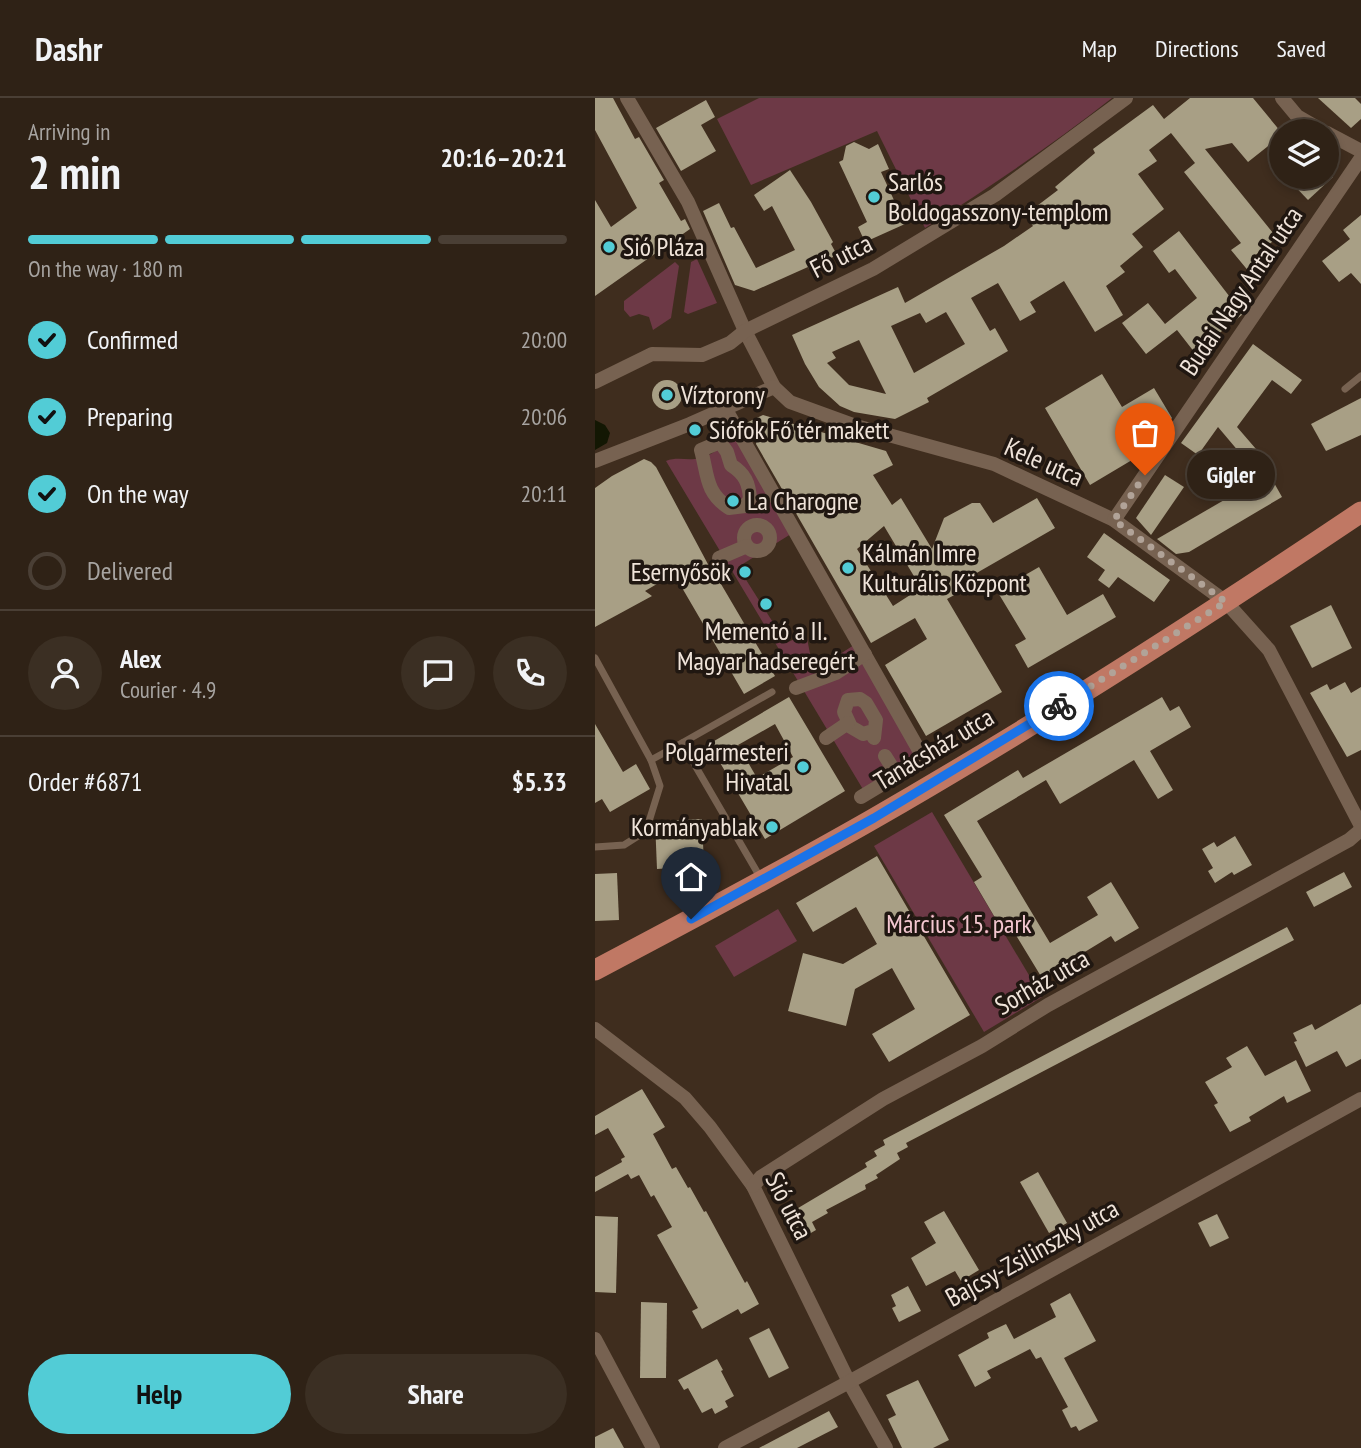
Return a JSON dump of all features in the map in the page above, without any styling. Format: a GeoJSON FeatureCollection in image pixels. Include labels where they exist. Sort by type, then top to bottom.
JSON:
{"type":"FeatureCollection","features":[{"type":"Feature","properties":{"kind":"main road","name":"Tanácsház utca"},"geometry":{"type":"LineString","coordinates":[[595,970],[762,881],[947,775],[1226,602],[1361,512]]}},
{"type":"Feature","properties":{"kind":"street"},"geometry":{"type":"LineString","coordinates":[[595,461],[774,387],[745,331],[688,202],[627,98]]}},
{"type":"Feature","properties":{"kind":"street","name":"Fő utca"},"geometry":{"type":"LineString","coordinates":[[595,382],[652,354],[702,355],[730,343],[745,331],[873,269],[995,195],[1126,98]]}},
{"type":"Feature","properties":{"kind":"street"},"geometry":{"type":"LineString","coordinates":[[1282,98],[1302,119]]}},
{"type":"Feature","properties":{"kind":"street"},"geometry":{"type":"LineString","coordinates":[[1339,139],[1361,150]]}},
{"type":"Feature","properties":{"kind":"street","name":"Budai Nagy Antal utca"},"geometry":{"type":"LineString","coordinates":[[1114,520],[1361,158]]}},
{"type":"Feature","properties":{"kind":"street","name":"Kele utca"},"geometry":{"type":"LineString","coordinates":[[774,387],[790,402],[856,426],[994,464],[1114,520],[1226,602],[1269,650],[1361,828]]}},
{"type":"Feature","properties":{"kind":"street"},"geometry":{"type":"LineString","coordinates":[[725,408],[890,698],[929,756],[861,797]]}},
{"type":"Feature","properties":{"kind":"street"},"geometry":{"type":"LineString","coordinates":[[720,442],[731,465],[743,476],[750,499],[745,506],[729,508],[716,500],[706,474],[701,450],[720,442]]}},
{"type":"Feature","properties":{"kind":"street"},"geometry":{"type":"LineString","coordinates":[[706,474],[731,465]]}},
{"type":"Feature","properties":{"kind":"street"},"geometry":{"type":"LineString","coordinates":[[749,491],[767,481]]}},
{"type":"Feature","properties":{"kind":"street"},"geometry":{"type":"LineString","coordinates":[[719,558],[747,546],[744,538],[748,528],[760,525],[767,530],[779,524],[785,514]]}},
{"type":"Feature","properties":{"kind":"street"},"geometry":{"type":"LineString","coordinates":[[796,688],[836,673],[865,654]]}},
{"type":"Feature","properties":{"kind":"street"},"geometry":{"type":"LineString","coordinates":[[871,710],[890,698]]}},
{"type":"Feature","properties":{"kind":"street"},"geometry":{"type":"LineString","coordinates":[[860,699],[876,720],[874,735],[857,732],[848,723],[844,712],[848,700],[860,699]]}},
{"type":"Feature","properties":{"kind":"street"},"geometry":{"type":"LineString","coordinates":[[826,738],[848,723]]}},
{"type":"Feature","properties":{"kind":"street"},"geometry":{"type":"LineString","coordinates":[[884,755],[897,775]]}},
{"type":"Feature","properties":{"kind":"street","name":"Sorház utca"},"geometry":{"type":"LineString","coordinates":[[753,1186],[761,1177],[883,1099],[982,1046],[1060,998],[1349,840],[1361,828]]}},
{"type":"Feature","properties":{"kind":"street","name":"Sió utca"},"geometry":{"type":"LineString","coordinates":[[595,1029],[685,1098],[753,1186],[849,1382],[886,1448]]}},
{"type":"Feature","properties":{"kind":"street","name":"Bajcsy-Zsilinszky utca"},"geometry":{"type":"LineString","coordinates":[[725,1448],[1361,1099]]}},
{"type":"Feature","properties":{"kind":"street"},"geometry":{"type":"LineString","coordinates":[[595,1339],[653,1448]]}},
{"type":"Feature","properties":{"kind":"lane"},"geometry":{"type":"LineString","coordinates":[[1345,389],[1361,376]]}},
{"type":"Feature","properties":{"kind":"lane"},"geometry":{"type":"LineString","coordinates":[[595,658],[650,760],[660,786],[646,831],[624,845],[595,847]]}},
{"type":"Feature","properties":{"kind":"lane"},"geometry":{"type":"LineString","coordinates":[[650,760],[772,692]]}},
{"type":"Feature","properties":{"kind":"lane"},"geometry":{"type":"LineString","coordinates":[[683,743],[762,881]]}},
{"type":"Feature","properties":{"kind":"green space"},"geometry":{"type":"Polygon","coordinates":[[[759,98],[1112,98],[1020,165],[925,228],[877,131],[751,185],[717,119],[759,98]]]}},
{"type":"Feature","properties":{"kind":"green space"},"geometry":{"type":"Polygon","coordinates":[[[697,259],[717,303],[688,314],[684,312],[691,262],[697,259]]]}},
{"type":"Feature","properties":{"kind":"green space"},"geometry":{"type":"Polygon","coordinates":[[[675,262],[679,266],[671,318],[653,330],[649,317],[639,314],[630,317],[624,310],[624,301],[675,262]]]}},
{"type":"Feature","properties":{"kind":"green space"},"geometry":{"type":"Polygon","coordinates":[[[739,425],[799,529],[738,567],[786,643],[801,636],[807,638],[813,669],[854,645],[932,757],[867,796],[666,461],[709,455],[731,437],[739,425]]]}},
{"type":"Feature","properties":{"kind":"green space","name":"Március 15. park"},"geometry":{"type":"Polygon","coordinates":[[[932,812],[1042,997],[984,1032],[874,846],[932,812]]]}},
{"type":"Feature","properties":{"kind":"green space"},"geometry":{"type":"Polygon","coordinates":[[[778,909],[797,941],[734,977],[715,946],[778,909]]]}},
{"type":"Feature","properties":{"kind":"shaded area"},"geometry":{"type":"Polygon","coordinates":[[[595,420],[605,425],[610,433],[607,443],[595,450],[595,420]]]}},
{"type":"Feature","properties":{"kind":"building"},"geometry":{"type":"Polygon","coordinates":[[[595,98],[613,98],[635,139],[639,137],[664,180],[659,183],[681,221],[685,219],[690,229],[595,296],[595,200],[611,227],[637,208],[595,130],[595,98]]]}},
{"type":"Feature","properties":{"kind":"building"},"geometry":{"type":"Polygon","coordinates":[[[1190,98],[1253,98],[1270,119],[1269,145],[1248,162],[1232,143],[1205,149],[1277,238],[1253,257],[1259,265],[1250,273],[1231,250],[1241,243],[1184,172],[1195,163],[1171,133],[1149,150],[1157,161],[1138,174],[1164,209],[1132,234],[1143,247],[1120,266],[1125,272],[1106,286],[1123,315],[1095,332],[1064,281],[1030,302],[1036,312],[1020,321],[998,283],[971,298],[990,331],[995,328],[1008,351],[927,398],[929,402],[895,419],[854,412],[840,406],[819,387],[792,335],[898,287],[905,303],[1004,246],[1033,226],[1025,215],[1058,190],[1055,187],[1095,153],[1093,149],[1153,105],[1164,119],[1190,98]],[[946,312],[926,323],[920,313],[891,326],[914,373],[965,344],[946,312]],[[859,340],[832,352],[836,358],[827,363],[849,385],[886,394],[859,340]]]}},
{"type":"Feature","properties":{"kind":"building"},"geometry":{"type":"Polygon","coordinates":[[[1318,98],[1355,98],[1361,104],[1361,119],[1351,128],[1318,98]]]}},
{"type":"Feature","properties":{"kind":"building"},"geometry":{"type":"Polygon","coordinates":[[[706,100],[715,117],[701,125],[716,151],[681,171],[656,128],[706,100]]]}},
{"type":"Feature","properties":{"kind":"building","name":"Sarlós Boldogasszony-templom"},"geometry":{"type":"Polygon","coordinates":[[[854,142],[869,149],[878,144],[889,169],[881,172],[905,224],[865,242],[858,227],[867,222],[839,162],[843,160],[846,146],[854,142]]]}},
{"type":"Feature","properties":{"kind":"building"},"geometry":{"type":"Polygon","coordinates":[[[790,170],[811,202],[833,242],[831,244],[837,255],[754,291],[735,285],[703,211],[719,203],[756,268],[795,250],[772,206],[764,211],[754,195],[790,170]]]}},
{"type":"Feature","properties":{"kind":"building"},"geometry":{"type":"Polygon","coordinates":[[[1297,189],[1320,189],[1308,200],[1297,189]]]}},
{"type":"Feature","properties":{"kind":"building"},"geometry":{"type":"Polygon","coordinates":[[[1361,215],[1361,284],[1351,273],[1339,282],[1322,261],[1350,239],[1343,230],[1361,215]]]}},
{"type":"Feature","properties":{"kind":"building"},"geometry":{"type":"Polygon","coordinates":[[[1179,231],[1243,314],[1195,353],[1177,330],[1146,354],[1122,323],[1148,303],[1165,324],[1197,298],[1175,269],[1169,273],[1153,251],[1179,231]]]}},
{"type":"Feature","properties":{"kind":"building"},"geometry":{"type":"Polygon","coordinates":[[[1253,344],[1302,380],[1291,394],[1272,380],[1237,427],[1256,449],[1245,459],[1218,427],[1198,455],[1181,443],[1253,344]]]}},
{"type":"Feature","properties":{"kind":"building"},"geometry":{"type":"Polygon","coordinates":[[[1102,374],[1122,407],[1154,388],[1172,418],[1125,448],[1132,460],[1090,485],[1045,408],[1102,374]]]}},
{"type":"Feature","properties":{"kind":"building","name":"Víztorony"},"geometry":{"type":"Polygon","coordinates":[[[667,380],[677,385],[682,395],[677,405],[667,410],[657,405],[652,395],[657,385],[667,380]]]}},
{"type":"Feature","properties":{"kind":"building"},"geometry":{"type":"Polygon","coordinates":[[[1361,398],[1361,435],[1326,451],[1311,424],[1361,398]]]}},
{"type":"Feature","properties":{"kind":"building"},"geometry":{"type":"Polygon","coordinates":[[[763,415],[886,451],[893,465],[873,475],[892,505],[901,498],[932,549],[944,518],[972,503],[980,503],[993,523],[1037,498],[1055,528],[954,586],[958,593],[947,599],[1002,692],[926,736],[885,665],[927,639],[915,618],[871,643],[746,423],[763,415]],[[884,526],[857,549],[893,606],[921,588],[884,526]]]}},
{"type":"Feature","properties":{"kind":"building"},"geometry":{"type":"Polygon","coordinates":[[[644,459],[656,467],[710,568],[775,676],[744,694],[674,574],[645,591],[652,596],[595,627],[595,488],[644,459]]]}},
{"type":"Feature","properties":{"kind":"building"},"geometry":{"type":"Polygon","coordinates":[[[1269,474],[1282,497],[1189,552],[1176,554],[1157,539],[1269,474]]]}},
{"type":"Feature","properties":{"kind":"building"},"geometry":{"type":"Polygon","coordinates":[[[1165,475],[1184,487],[1151,535],[1136,518],[1165,475]]]}},
{"type":"Feature","properties":{"kind":"building"},"geometry":{"type":"Polygon","coordinates":[[[1104,533],[1170,580],[1154,602],[1118,577],[1109,588],[1098,580],[1105,570],[1087,557],[1104,533]]]}},
{"type":"Feature","properties":{"kind":"building"},"geometry":{"type":"Polygon","coordinates":[[[1039,567],[1067,615],[1103,594],[1116,617],[1028,668],[1015,645],[1026,639],[997,591],[1039,567]]]}},
{"type":"Feature","properties":{"kind":"building"},"geometry":{"type":"Polygon","coordinates":[[[1331,605],[1352,648],[1312,668],[1290,626],[1331,605]]]}},
{"type":"Feature","properties":{"kind":"building"},"geometry":{"type":"Polygon","coordinates":[[[1345,682],[1351,693],[1361,687],[1361,750],[1347,757],[1310,693],[1327,684],[1330,690],[1345,682]]]}},
{"type":"Feature","properties":{"kind":"building","name":"Polgármesteri Hivatal"},"geometry":{"type":"Polygon","coordinates":[[[789,697],[845,791],[765,839],[709,744],[789,697]],[[775,724],[738,745],[757,778],[793,757],[775,724]]]}},
{"type":"Feature","properties":{"kind":"building"},"geometry":{"type":"Polygon","coordinates":[[[1162,697],[1170,711],[1179,706],[1191,727],[1150,751],[1173,790],[1158,799],[1134,760],[1060,804],[1046,780],[977,821],[1050,943],[1098,915],[1087,897],[1111,882],[1139,928],[1115,942],[1111,936],[1042,978],[1005,917],[997,921],[974,882],[982,877],[944,815],[1018,770],[1023,778],[1162,697]]]}},
{"type":"Feature","properties":{"kind":"building"},"geometry":{"type":"Polygon","coordinates":[[[595,724],[623,772],[636,764],[650,789],[610,812],[602,799],[595,803],[595,724]]]}},
{"type":"Feature","properties":{"kind":"building"},"geometry":{"type":"Polygon","coordinates":[[[702,819],[704,866],[657,869],[655,821],[702,819]]]}},
{"type":"Feature","properties":{"kind":"building"},"geometry":{"type":"Polygon","coordinates":[[[1235,836],[1252,865],[1234,875],[1232,872],[1215,883],[1208,871],[1213,868],[1202,849],[1214,842],[1217,847],[1235,836]]]}},
{"type":"Feature","properties":{"kind":"building"},"geometry":{"type":"Polygon","coordinates":[[[877,856],[970,1015],[889,1062],[872,1034],[915,1009],[892,968],[855,989],[846,1026],[788,1011],[803,953],[843,964],[877,944],[856,907],[813,932],[796,903],[877,856]]]}},
{"type":"Feature","properties":{"kind":"building"},"geometry":{"type":"Polygon","coordinates":[[[1344,872],[1352,887],[1314,907],[1306,892],[1344,872]]]}},
{"type":"Feature","properties":{"kind":"building"},"geometry":{"type":"Polygon","coordinates":[[[617,873],[619,920],[595,921],[595,874],[617,873]]]}},
{"type":"Feature","properties":{"kind":"building"},"geometry":{"type":"Polygon","coordinates":[[[1287,927],[1294,940],[906,1143],[908,1147],[897,1153],[900,1159],[876,1175],[878,1178],[865,1185],[866,1189],[826,1210],[828,1213],[812,1222],[816,1230],[797,1241],[783,1217],[867,1167],[865,1163],[877,1156],[874,1151],[885,1145],[883,1140],[1287,927]]]}},
{"type":"Feature","properties":{"kind":"building"},"geometry":{"type":"Polygon","coordinates":[[[1361,1004],[1361,1059],[1346,1067],[1337,1051],[1306,1067],[1294,1042],[1297,1041],[1293,1033],[1312,1024],[1315,1030],[1361,1004]]]}},
{"type":"Feature","properties":{"kind":"building"},"geometry":{"type":"Polygon","coordinates":[[[1247,1046],[1265,1076],[1296,1060],[1311,1091],[1287,1103],[1284,1096],[1249,1117],[1251,1121],[1230,1132],[1214,1105],[1218,1103],[1205,1082],[1232,1067],[1226,1058],[1247,1046]]]}},
{"type":"Feature","properties":{"kind":"building"},"geometry":{"type":"Polygon","coordinates":[[[642,1089],[665,1127],[653,1134],[672,1169],[676,1167],[704,1212],[706,1211],[759,1304],[741,1314],[738,1309],[702,1329],[692,1311],[698,1308],[657,1235],[672,1227],[639,1175],[631,1179],[628,1174],[595,1192],[595,1177],[622,1162],[621,1159],[625,1157],[608,1128],[595,1135],[595,1116],[642,1089]]]}},
{"type":"Feature","properties":{"kind":"building"},"geometry":{"type":"Polygon","coordinates":[[[1038,1172],[1067,1223],[1049,1233],[1020,1182],[1038,1172]]]}},
{"type":"Feature","properties":{"kind":"building"},"geometry":{"type":"Polygon","coordinates":[[[944,1211],[979,1270],[961,1281],[955,1271],[926,1286],[911,1258],[936,1243],[924,1222],[944,1211]]]}},
{"type":"Feature","properties":{"kind":"building"},"geometry":{"type":"Polygon","coordinates":[[[1217,1214],[1229,1238],[1210,1247],[1198,1223],[1217,1214]]]}},
{"type":"Feature","properties":{"kind":"building"},"geometry":{"type":"Polygon","coordinates":[[[595,1216],[618,1217],[616,1293],[595,1292],[595,1216]]]}},
{"type":"Feature","properties":{"kind":"building"},"geometry":{"type":"Polygon","coordinates":[[[908,1286],[921,1311],[899,1322],[892,1308],[896,1306],[891,1295],[908,1286]]]}},
{"type":"Feature","properties":{"kind":"building"},"geometry":{"type":"Polygon","coordinates":[[[1070,1293],[1096,1341],[1064,1358],[1098,1421],[1079,1431],[1076,1426],[1071,1428],[1062,1410],[1068,1407],[1041,1357],[1036,1359],[1030,1349],[987,1371],[991,1378],[975,1387],[958,1355],[989,1338],[987,1333],[1006,1324],[1014,1339],[1056,1317],[1050,1304],[1070,1293]]]}},
{"type":"Feature","properties":{"kind":"building"},"geometry":{"type":"Polygon","coordinates":[[[641,1302],[667,1303],[666,1378],[640,1378],[641,1302]]]}},
{"type":"Feature","properties":{"kind":"building"},"geometry":{"type":"Polygon","coordinates":[[[769,1328],[789,1368],[769,1378],[749,1338],[769,1328]]]}},
{"type":"Feature","properties":{"kind":"building"},"geometry":{"type":"Polygon","coordinates":[[[717,1359],[734,1396],[725,1401],[728,1407],[715,1414],[712,1408],[702,1413],[688,1388],[684,1390],[678,1380],[717,1359]]]}},
{"type":"Feature","properties":{"kind":"building"},"geometry":{"type":"Polygon","coordinates":[[[918,1380],[949,1440],[933,1448],[902,1448],[888,1419],[896,1415],[886,1395],[918,1380]]]}},
{"type":"Feature","properties":{"kind":"building"},"geometry":{"type":"Polygon","coordinates":[[[829,1411],[838,1427],[797,1448],[759,1448],[829,1411]]]}},
{"type":"Feature","properties":{"kind":"building"},"geometry":{"type":"Polygon","coordinates":[[[613,1428],[624,1448],[595,1448],[595,1437],[613,1428]]]}},
{"type":"Feature","properties":{"kind":"way so far"},"geometry":{"type":"LineString","coordinates":[[1059,706],[1226,602],[1114,520],[1145,475]]}},
{"type":"Feature","properties":{"kind":"place","name":"Sarlós Boldogasszony-templom"},"geometry":{"type":"Point","coordinates":[874,197]}},
{"type":"Feature","properties":{"kind":"place","name":"Sió Pláza"},"geometry":{"type":"Point","coordinates":[609,247]}},
{"type":"Feature","properties":{"kind":"place","name":"Víztorony"},"geometry":{"type":"Point","coordinates":[667,395]}},
{"type":"Feature","properties":{"kind":"place","name":"Siófok Fő tér makett"},"geometry":{"type":"Point","coordinates":[695,430]}},
{"type":"Feature","properties":{"kind":"place","name":"Gigler"},"geometry":{"type":"Point","coordinates":[1145,475]}},
{"type":"Feature","properties":{"kind":"place","name":"La Charogne"},"geometry":{"type":"Point","coordinates":[733,501]}},
{"type":"Feature","properties":{"kind":"place","name":"Kálmán Imre Kulturális Központ"},"geometry":{"type":"Point","coordinates":[848,568]}},
{"type":"Feature","properties":{"kind":"place","name":"Esernyősök"},"geometry":{"type":"Point","coordinates":[745,572]}},
{"type":"Feature","properties":{"kind":"place","name":"Mementó a II. Magyar hadseregért"},"geometry":{"type":"Point","coordinates":[766,604]}},
{"type":"Feature","properties":{"kind":"place","name":"Polgármesteri Hivatal"},"geometry":{"type":"Point","coordinates":[803,767]}},
{"type":"Feature","properties":{"kind":"place","name":"Kormányablak"},"geometry":{"type":"Point","coordinates":[772,827]}},
{"type":"Feature","properties":{"kind":"route"},"geometry":{"type":"LineString","coordinates":[[691,919],[874,818],[1059,706]]}}]}
